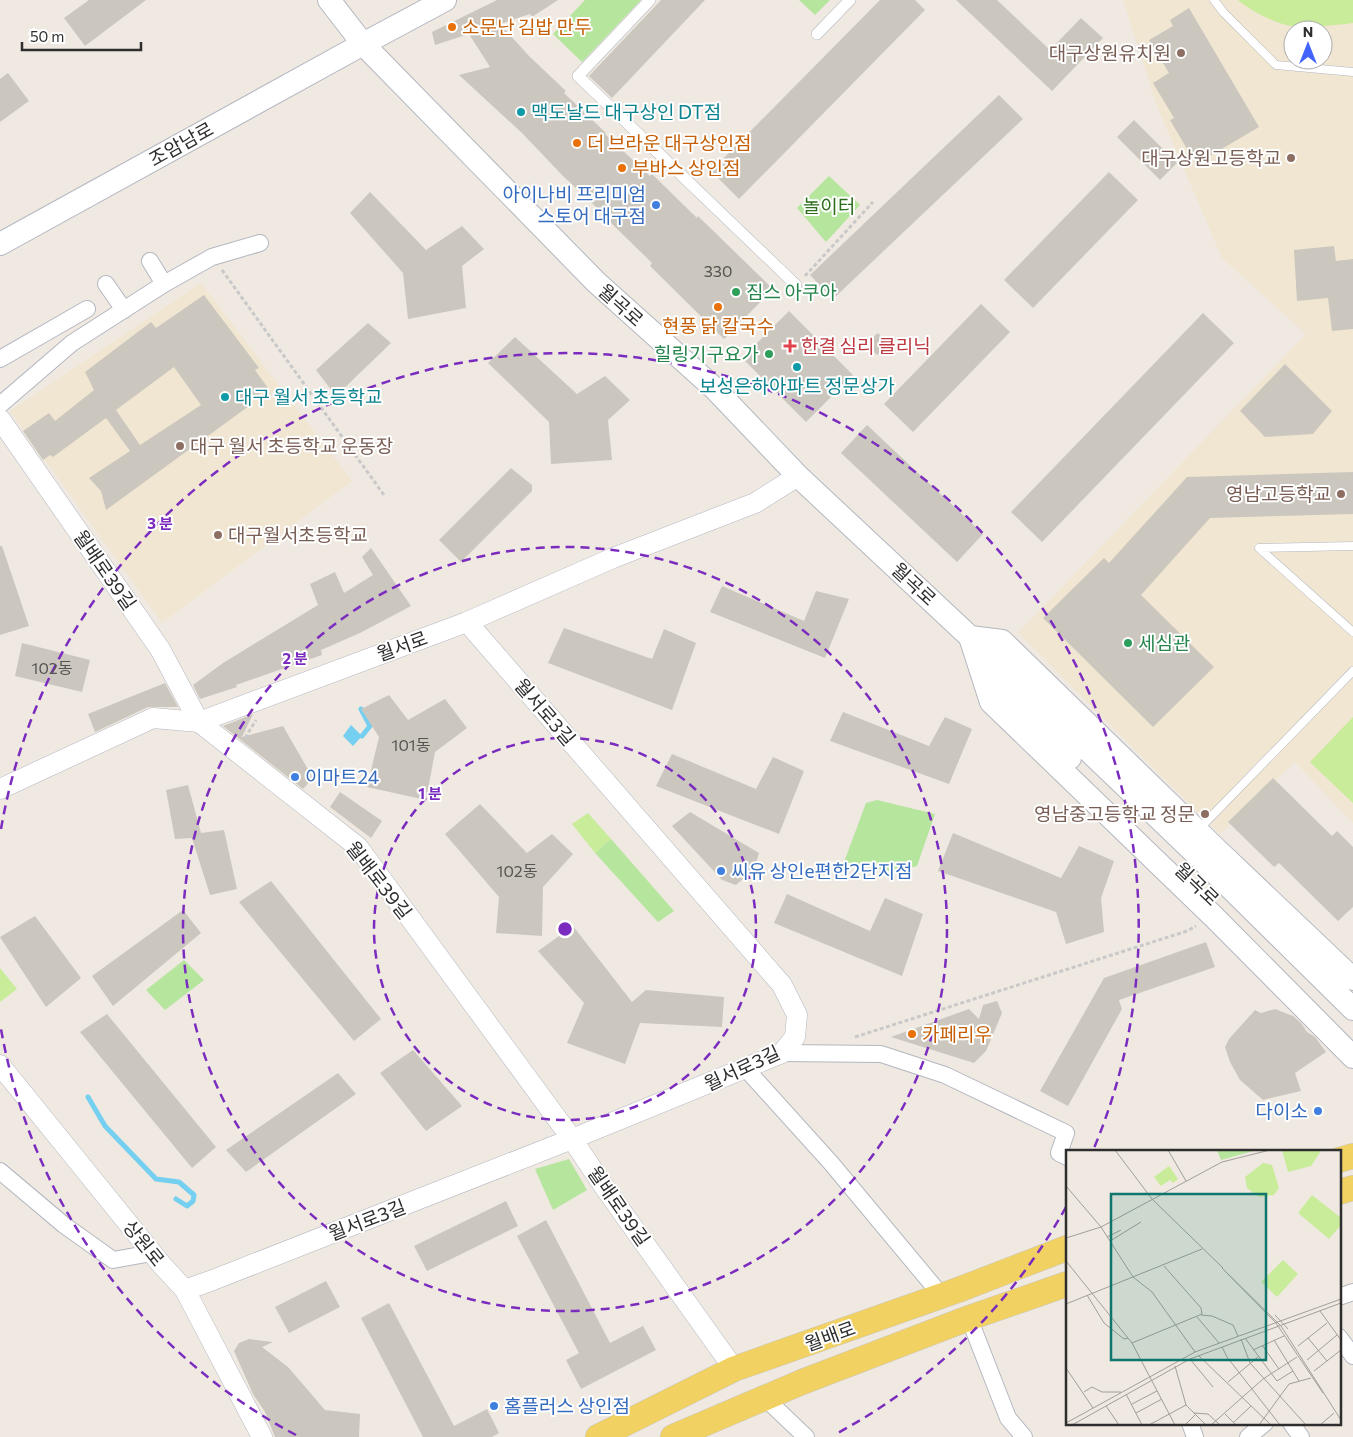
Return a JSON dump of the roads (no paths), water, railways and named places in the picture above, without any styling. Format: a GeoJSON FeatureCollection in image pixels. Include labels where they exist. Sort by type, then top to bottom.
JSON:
{"type":"FeatureCollection","features":[{"type":"Feature","properties":{"kind":"main road","name":"월곡로"},"geometry":{"type":"LineString","coordinates":[[329,0],[362,44],[596,282],[714,388],[798,476],[970,637],[1000,688],[1191,850],[1353,1009]]}},
{"type":"Feature","properties":{"kind":"main road","name":"조암남로"},"geometry":{"type":"LineString","coordinates":[[0,244],[445,0]]}},
{"type":"Feature","properties":{"kind":"main road"},"geometry":{"type":"LineString","coordinates":[[1353,979],[1191,850],[1002,641],[970,637],[991,702],[1214,917],[1353,1056]]}},
{"type":"Feature","properties":{"kind":"main road","name":"월곡로"},"geometry":{"type":"LineString","coordinates":[[1191,850],[1353,1035]]}},
{"type":"Feature","properties":{"kind":"main road"},"geometry":{"type":"LineString","coordinates":[[1340,1160],[1353,1156]]}},
{"type":"Feature","properties":{"kind":"main road"},"geometry":{"type":"LineString","coordinates":[[1340,1192],[1353,1188]]}},
{"type":"Feature","properties":{"kind":"main road","name":"월배로"},"geometry":{"type":"LineString","coordinates":[[598,1437],[734,1368],[958,1290],[1066,1248]]}},
{"type":"Feature","properties":{"kind":"main road","name":"월배로"},"geometry":{"type":"LineString","coordinates":[[688,1434],[764,1397],[969,1318],[1066,1284]]}},
{"type":"Feature","properties":{"kind":"street"},"geometry":{"type":"LineString","coordinates":[[650,0],[578,76],[796,285]]}},
{"type":"Feature","properties":{"kind":"street"},"geometry":{"type":"LineString","coordinates":[[817,34],[850,0]]}},
{"type":"Feature","properties":{"kind":"street"},"geometry":{"type":"LineString","coordinates":[[0,405],[72,343],[164,284],[212,257],[260,243]]}},
{"type":"Feature","properties":{"kind":"street"},"geometry":{"type":"LineString","coordinates":[[150,261],[164,284]]}},
{"type":"Feature","properties":{"kind":"street"},"geometry":{"type":"LineString","coordinates":[[106,284],[124,310]]}},
{"type":"Feature","properties":{"kind":"street"},"geometry":{"type":"LineString","coordinates":[[0,359],[87,309]]}},
{"type":"Feature","properties":{"kind":"street","name":"월배로39길"},"geometry":{"type":"LineString","coordinates":[[0,419],[160,649],[199,722],[358,847],[572,1140],[734,1368]]}},
{"type":"Feature","properties":{"kind":"street","name":"월서로"},"geometry":{"type":"LineString","coordinates":[[0,789],[153,718],[199,722],[467,622],[613,558],[755,502],[798,476]]}},
{"type":"Feature","properties":{"kind":"street","name":"월서로3길"},"geometry":{"type":"LineString","coordinates":[[185,1290],[572,1140],[746,1069],[782,1053],[795,1038],[797,1015],[782,985],[467,622]]}},
{"type":"Feature","properties":{"kind":"street"},"geometry":{"type":"LineString","coordinates":[[782,1053],[881,1054],[945,1075],[1066,1133],[1059,1153],[1066,1156]]}},
{"type":"Feature","properties":{"kind":"street","name":"상원로"},"geometry":{"type":"LineString","coordinates":[[0,1065],[152,1253],[185,1290],[262,1437]]}},
{"type":"Feature","properties":{"kind":"street"},"geometry":{"type":"LineString","coordinates":[[746,1069],[831,1163],[941,1295]]}},
{"type":"Feature","properties":{"kind":"street"},"geometry":{"type":"LineString","coordinates":[[0,1171],[64,1225],[113,1260],[152,1253]]}},
{"type":"Feature","properties":{"kind":"street"},"geometry":{"type":"LineString","coordinates":[[1340,1297],[1353,1292]]}},
{"type":"Feature","properties":{"kind":"street"},"geometry":{"type":"LineString","coordinates":[[969,1318],[1008,1418],[1024,1437]]}},
{"type":"Feature","properties":{"kind":"street"},"geometry":{"type":"LineString","coordinates":[[1340,1337],[1353,1356]]}},
{"type":"Feature","properties":{"kind":"street"},"geometry":{"type":"LineString","coordinates":[[764,1397],[806,1437]]}},
{"type":"Feature","properties":{"kind":"street"},"geometry":{"type":"LineString","coordinates":[[1190,1424],[1195,1437]]}},
{"type":"Feature","properties":{"kind":"street"},"geometry":{"type":"LineString","coordinates":[[1248,1437],[1264,1424]]}},
{"type":"Feature","properties":{"kind":"street"},"geometry":{"type":"LineString","coordinates":[[1292,1424],[1301,1437]]}},
{"type":"Feature","properties":{"kind":"lane"},"geometry":{"type":"LineString","coordinates":[[1214,0],[1224,13],[1276,65],[1353,72]]}},
{"type":"Feature","properties":{"kind":"lane"},"geometry":{"type":"LineString","coordinates":[[1353,546],[1259,548],[1353,632]]}},
{"type":"Feature","properties":{"kind":"lane"},"geometry":{"type":"LineString","coordinates":[[1191,850],[1353,671]]}},
{"type":"Feature","properties":{"kind":"water"},"geometry":{"type":"Polygon","coordinates":[[[351,725],[362,736],[353,746],[343,736],[351,725]]]}},
{"type":"Feature","properties":{"kind":"waterway"},"geometry":{"type":"LineString","coordinates":[[361,709],[370,726],[362,736]]}},
{"type":"Feature","properties":{"kind":"waterway"},"geometry":{"type":"LineString","coordinates":[[88,1097],[105,1126],[156,1179],[179,1182],[194,1195],[193,1201],[187,1206],[176,1199]]}},
{"type":"Feature","properties":{"kind":"place","name":"소문난 김밥 만두"},"geometry":{"type":"Point","coordinates":[452,27]}},
{"type":"Feature","properties":{"kind":"place","name":"대구상원유치원"},"geometry":{"type":"Point","coordinates":[1181,53]}},
{"type":"Feature","properties":{"kind":"place","name":"맥도날드 대구상인 DT점"},"geometry":{"type":"Point","coordinates":[521,112]}},
{"type":"Feature","properties":{"kind":"place","name":"더 브라운 대구상인점"},"geometry":{"type":"Point","coordinates":[577,143]}},
{"type":"Feature","properties":{"kind":"place","name":"대구상원고등학교"},"geometry":{"type":"Point","coordinates":[1291,158]}},
{"type":"Feature","properties":{"kind":"place","name":"부바스 상인점"},"geometry":{"type":"Point","coordinates":[622,168]}},
{"type":"Feature","properties":{"kind":"place","name":"아이나비 프리미엄 스토어 대구점"},"geometry":{"type":"Point","coordinates":[656,205]}},
{"type":"Feature","properties":{"kind":"place","name":"짐스 아쿠아"},"geometry":{"type":"Point","coordinates":[736,292]}},
{"type":"Feature","properties":{"kind":"place","name":"현풍 닭 칼국수"},"geometry":{"type":"Point","coordinates":[718,307]}},
{"type":"Feature","properties":{"kind":"place","name":"한결 심리 클리닉"},"geometry":{"type":"Point","coordinates":[790,346]}},
{"type":"Feature","properties":{"kind":"place","name":"힐링기구요가"},"geometry":{"type":"Point","coordinates":[769,354]}},
{"type":"Feature","properties":{"kind":"place","name":"보성은하아파트 정문상가"},"geometry":{"type":"Point","coordinates":[797,367]}},
{"type":"Feature","properties":{"kind":"place","name":"대구 월서 초등학교"},"geometry":{"type":"Point","coordinates":[225,397]}},
{"type":"Feature","properties":{"kind":"place","name":"대구 월서 초등학교 운동장"},"geometry":{"type":"Point","coordinates":[180,446]}},
{"type":"Feature","properties":{"kind":"place","name":"영남고등학교"},"geometry":{"type":"Point","coordinates":[1341,494]}},
{"type":"Feature","properties":{"kind":"place","name":"대구월서초등학교"},"geometry":{"type":"Point","coordinates":[218,535]}},
{"type":"Feature","properties":{"kind":"place","name":"세심관"},"geometry":{"type":"Point","coordinates":[1128,643]}},
{"type":"Feature","properties":{"kind":"place","name":"이마트24"},"geometry":{"type":"Point","coordinates":[295,777]}},
{"type":"Feature","properties":{"kind":"place","name":"영남중고등학교 정문"},"geometry":{"type":"Point","coordinates":[1205,814]}},
{"type":"Feature","properties":{"kind":"place","name":"씨유 상인e편한2단지점"},"geometry":{"type":"Point","coordinates":[721,871]}},
{"type":"Feature","properties":{"kind":"place","name":"카페리우"},"geometry":{"type":"Point","coordinates":[912,1034]}},
{"type":"Feature","properties":{"kind":"place","name":"다이소"},"geometry":{"type":"Point","coordinates":[1318,1111]}},
{"type":"Feature","properties":{"kind":"place","name":"홈플러스 상인점"},"geometry":{"type":"Point","coordinates":[494,1406]}},
{"type":"Feature","properties":{"kind":"park label","name":"놀이터"},"geometry":{"type":"Point","coordinates":[829,206]}}]}
